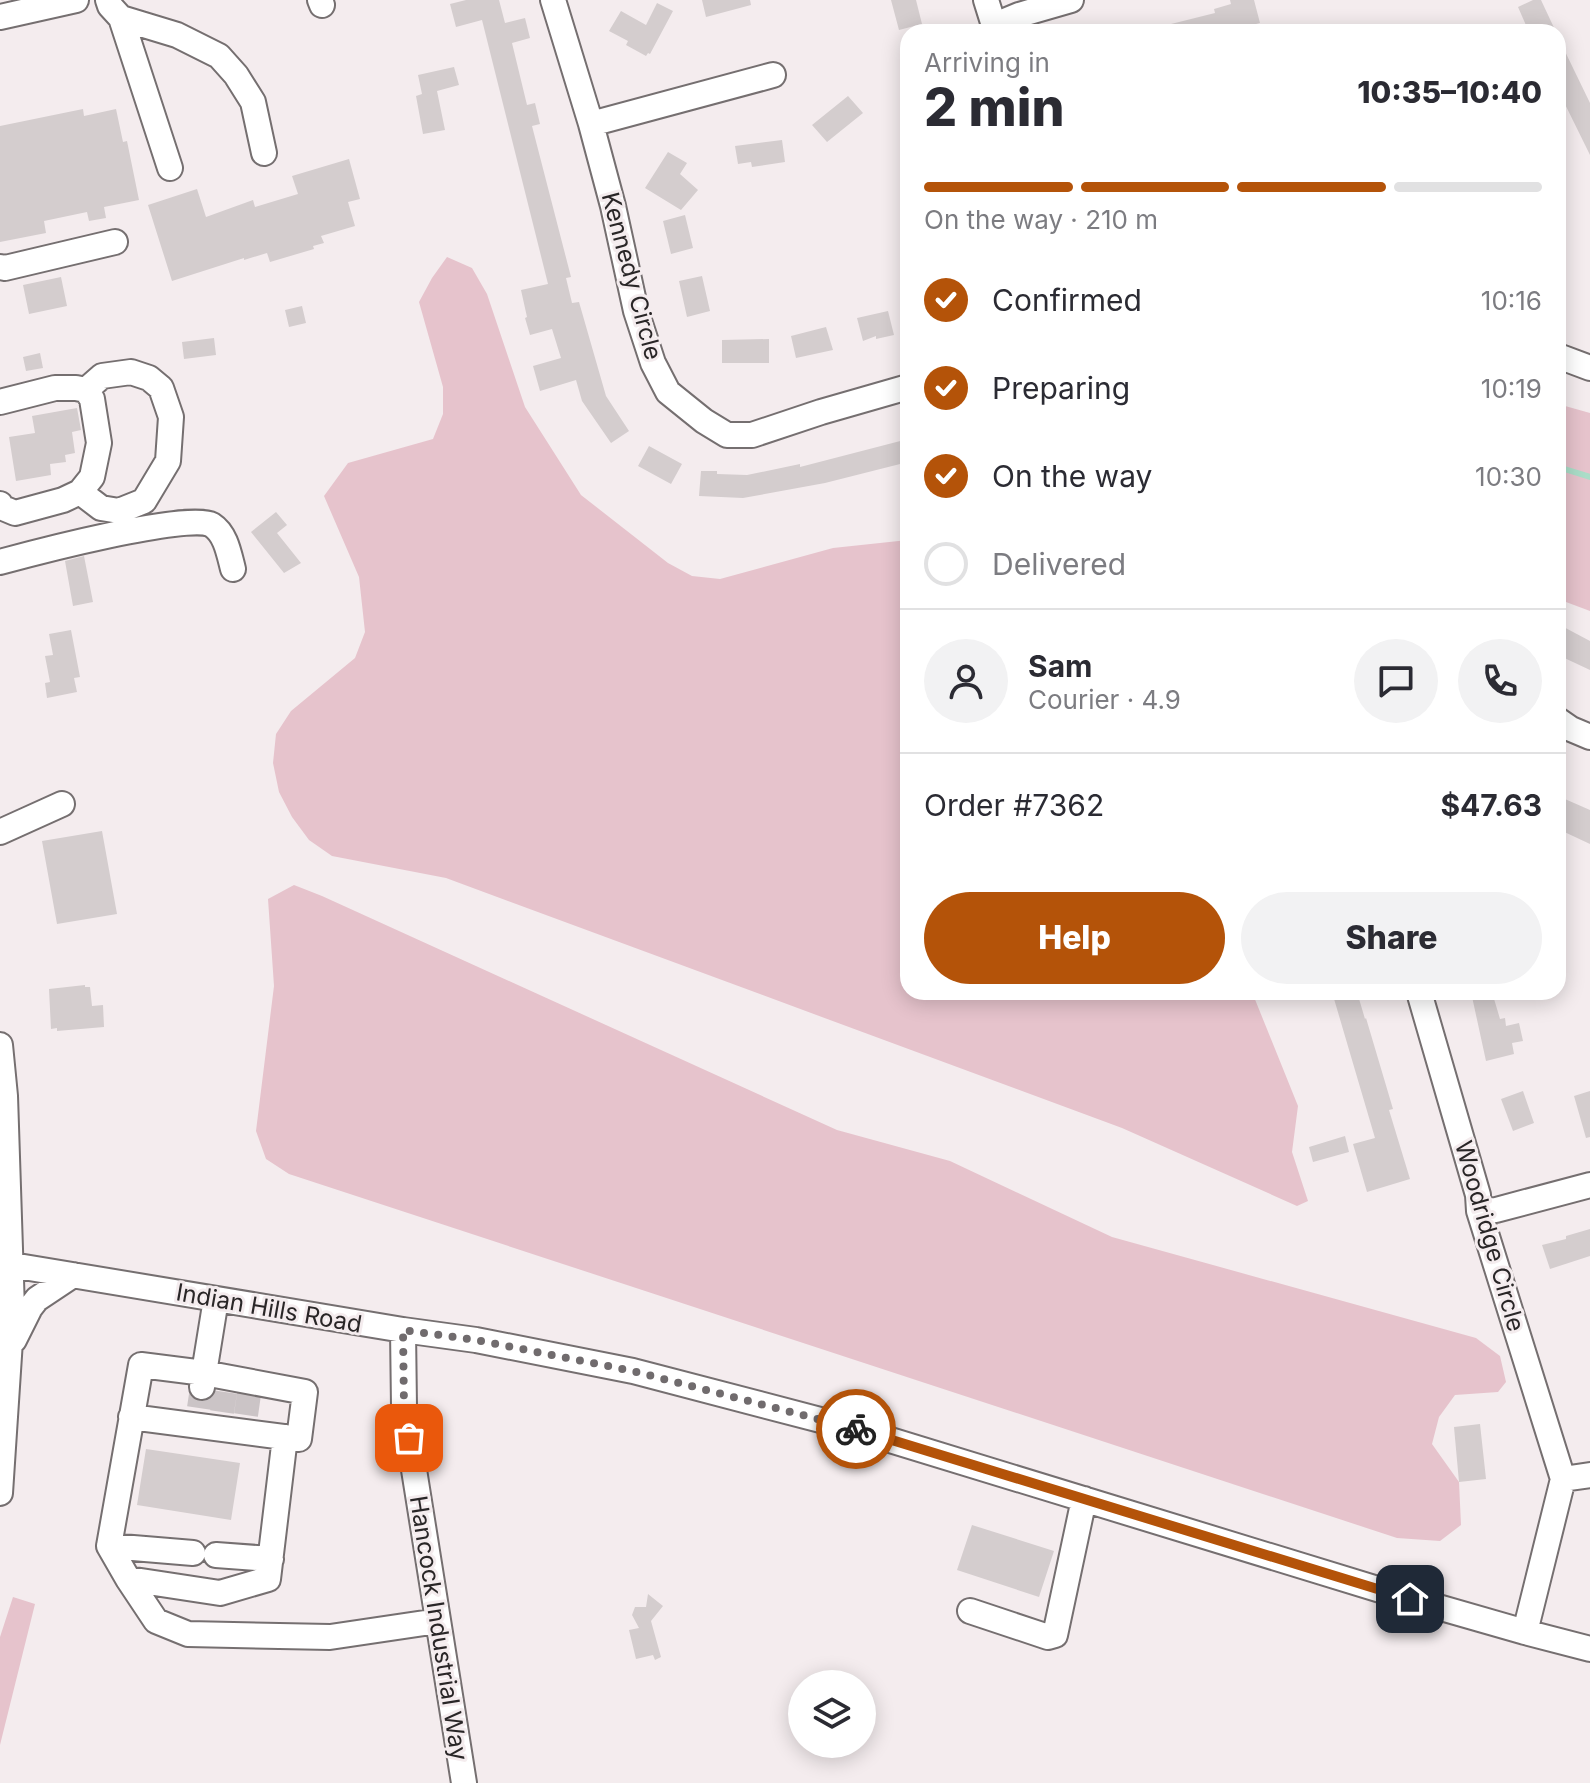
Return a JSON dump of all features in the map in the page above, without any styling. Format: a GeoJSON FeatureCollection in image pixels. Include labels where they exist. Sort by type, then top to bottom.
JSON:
{"type":"FeatureCollection","features":[{"type":"Feature","properties":{"kind":"street"},"geometry":{"type":"LineString","coordinates":[[0,17],[76,0]]}},
{"type":"Feature","properties":{"kind":"street","name":"Kennedy Circle"},"geometry":{"type":"LineString","coordinates":[[553,0],[591,124],[636,311],[653,363],[668,392],[727,435],[752,435],[900,389]]}},
{"type":"Feature","properties":{"kind":"street"},"geometry":{"type":"LineString","coordinates":[[986,0],[994,24]]}},
{"type":"Feature","properties":{"kind":"street"},"geometry":{"type":"LineString","coordinates":[[1002,24],[1019,15],[1071,0]]}},
{"type":"Feature","properties":{"kind":"street"},"geometry":{"type":"LineString","coordinates":[[115,9],[219,56],[253,102],[264,153]]}},
{"type":"Feature","properties":{"kind":"street"},"geometry":{"type":"LineString","coordinates":[[115,9],[170,168]]}},
{"type":"Feature","properties":{"kind":"street"},"geometry":{"type":"LineString","coordinates":[[591,124],[773,75]]}},
{"type":"Feature","properties":{"kind":"street"},"geometry":{"type":"LineString","coordinates":[[0,267],[115,242]]}},
{"type":"Feature","properties":{"kind":"street"},"geometry":{"type":"LineString","coordinates":[[1566,359],[1590,368]]}},
{"type":"Feature","properties":{"kind":"street"},"geometry":{"type":"LineString","coordinates":[[80,492],[101,508],[119,511],[144,501],[168,461],[171,417],[161,388],[149,378],[131,372],[102,376],[86,390]]}},
{"type":"Feature","properties":{"kind":"street"},"geometry":{"type":"LineString","coordinates":[[0,402],[55,388],[86,390],[92,399],[99,443],[92,477],[80,492],[15,513],[0,504]]}},
{"type":"Feature","properties":{"kind":"street"},"geometry":{"type":"LineString","coordinates":[[0,562],[109,536],[181,522],[202,522],[223,536],[233,569]]}},
{"type":"Feature","properties":{"kind":"street"},"geometry":{"type":"LineString","coordinates":[[1566,726],[1590,737]]}},
{"type":"Feature","properties":{"kind":"street"},"geometry":{"type":"LineString","coordinates":[[0,832],[62,804]]}},
{"type":"Feature","properties":{"kind":"street","name":"Woodridge Circle"},"geometry":{"type":"LineString","coordinates":[[1421,1000],[1478,1195],[1479,1211],[1563,1479]]}},
{"type":"Feature","properties":{"kind":"street"},"geometry":{"type":"LineString","coordinates":[[0,1045],[7,1329],[0,1493]]}},
{"type":"Feature","properties":{"kind":"street"},"geometry":{"type":"LineString","coordinates":[[1479,1211],[1496,1210],[1590,1185]]}},
{"type":"Feature","properties":{"kind":"street","name":"Indian Hills Road"},"geometry":{"type":"LineString","coordinates":[[5,1264],[476,1340],[633,1371],[851,1428],[1590,1649]]}},
{"type":"Feature","properties":{"kind":"street"},"geometry":{"type":"LineString","coordinates":[[7,1329],[37,1299],[73,1275]]}},
{"type":"Feature","properties":{"kind":"street"},"geometry":{"type":"LineString","coordinates":[[216,1299],[224,1402]]}},
{"type":"Feature","properties":{"kind":"street","name":"Hancock Industrial Way"},"geometry":{"type":"LineString","coordinates":[[403,1330],[404,1407],[464,1783]]}},
{"type":"Feature","properties":{"kind":"street"},"geometry":{"type":"LineString","coordinates":[[131,1417],[224,1402],[305,1392],[299,1439],[285,1437],[224,1402],[141,1365],[131,1417],[109,1546],[156,1621],[188,1634],[330,1637],[438,1621]]}},
{"type":"Feature","properties":{"kind":"street"},"geometry":{"type":"LineString","coordinates":[[128,1579],[220,1593],[268,1579],[285,1437]]}},
{"type":"Feature","properties":{"kind":"street"},"geometry":{"type":"LineString","coordinates":[[1525,1632],[1563,1479],[1590,1475]]}},
{"type":"Feature","properties":{"kind":"street"},"geometry":{"type":"LineString","coordinates":[[970,1611],[1048,1637],[1055,1635],[1084,1499]]}},
{"type":"Feature","properties":{"kind":"street"},"geometry":{"type":"LineString","coordinates":[[109,1546],[271,1559]]}},
{"type":"Feature","properties":{"kind":"shaded area"},"geometry":{"type":"Polygon","coordinates":[[[447,257],[472,268],[487,294],[525,407],[581,495],[668,563],[692,576],[720,579],[833,548],[900,541],[900,1000],[1255,1000],[1298,1106],[1292,1152],[1308,1201],[1297,1206],[1122,1128],[446,878],[332,856],[309,840],[279,792],[273,763],[276,734],[291,711],[355,658],[365,632],[359,577],[324,496],[348,463],[433,439],[443,414],[443,387],[419,302],[447,257]]]}},
{"type":"Feature","properties":{"kind":"shaded area"},"geometry":{"type":"Polygon","coordinates":[[[1566,406],[1590,413],[1590,611],[1566,602],[1566,406]]]}},
{"type":"Feature","properties":{"kind":"shaded area"},"geometry":{"type":"Polygon","coordinates":[[[294,885],[837,1130],[950,1161],[1112,1237],[1476,1338],[1500,1356],[1506,1382],[1498,1392],[1455,1395],[1439,1417],[1432,1444],[1459,1482],[1461,1525],[1440,1541],[1397,1538],[289,1174],[266,1159],[256,1131],[274,986],[268,899],[294,885]]]}},
{"type":"Feature","properties":{"kind":"shaded area"},"geometry":{"type":"Polygon","coordinates":[[[13,1597],[35,1604],[0,1745],[0,1637],[13,1597]]]}},
{"type":"Feature","properties":{"kind":"building"},"geometry":{"type":"Polygon","coordinates":[[[466,0],[499,0],[505,23],[525,18],[530,38],[512,43],[527,105],[535,103],[540,124],[532,126],[571,277],[566,278],[572,303],[579,302],[606,396],[629,431],[611,443],[582,401],[576,380],[540,391],[533,366],[561,358],[552,329],[530,335],[521,290],[548,284],[482,20],[456,27],[450,4],[466,0]]]}},
{"type":"Feature","properties":{"kind":"building"},"geometry":{"type":"Polygon","coordinates":[[[702,0],[750,0],[751,5],[706,17],[702,0]]]}},
{"type":"Feature","properties":{"kind":"building"},"geometry":{"type":"Polygon","coordinates":[[[891,0],[916,0],[922,24],[900,24],[899,30],[891,0]]]}},
{"type":"Feature","properties":{"kind":"building"},"geometry":{"type":"Polygon","coordinates":[[[1230,0],[1254,0],[1260,23],[1171,24],[1215,13],[1214,9],[1231,4],[1230,0]]]}},
{"type":"Feature","properties":{"kind":"building"},"geometry":{"type":"Polygon","coordinates":[[[1541,0],[1552,24],[1525,24],[1518,7],[1541,0]]]}},
{"type":"Feature","properties":{"kind":"building"},"geometry":{"type":"Polygon","coordinates":[[[657,3],[673,11],[650,54],[646,56],[626,45],[628,41],[609,31],[621,11],[646,25],[657,3]]]}},
{"type":"Feature","properties":{"kind":"building"},"geometry":{"type":"Polygon","coordinates":[[[1566,54],[1590,103],[1590,155],[1566,106],[1566,54]]]}},
{"type":"Feature","properties":{"kind":"building"},"geometry":{"type":"Polygon","coordinates":[[[454,67],[459,85],[437,91],[445,130],[423,134],[416,96],[422,94],[418,75],[454,67]]]}},
{"type":"Feature","properties":{"kind":"building"},"geometry":{"type":"Polygon","coordinates":[[[848,96],[863,113],[827,142],[812,125],[848,96]]]}},
{"type":"Feature","properties":{"kind":"building"},"geometry":{"type":"Polygon","coordinates":[[[83,109],[84,116],[116,109],[123,142],[127,141],[139,200],[104,207],[106,218],[89,221],[87,212],[44,221],[46,233],[0,242],[0,126],[83,109]]]}},
{"type":"Feature","properties":{"kind":"building"},"geometry":{"type":"Polygon","coordinates":[[[782,140],[785,162],[752,167],[751,162],[738,164],[735,146],[782,140]]]}},
{"type":"Feature","properties":{"kind":"building"},"geometry":{"type":"Polygon","coordinates":[[[668,152],[687,163],[680,174],[698,190],[681,210],[645,188],[668,152]]]}},
{"type":"Feature","properties":{"kind":"building"},"geometry":{"type":"Polygon","coordinates":[[[349,159],[360,199],[348,202],[355,226],[321,236],[324,243],[313,246],[314,249],[270,262],[267,253],[244,258],[172,281],[148,205],[197,189],[206,217],[253,200],[255,207],[298,194],[292,176],[349,159]]]}},
{"type":"Feature","properties":{"kind":"building"},"geometry":{"type":"Polygon","coordinates":[[[685,215],[693,248],[671,254],[663,221],[685,215]]]}},
{"type":"Feature","properties":{"kind":"building"},"geometry":{"type":"Polygon","coordinates":[[[702,276],[710,311],[687,317],[679,281],[702,276]]]}},
{"type":"Feature","properties":{"kind":"building"},"geometry":{"type":"Polygon","coordinates":[[[61,277],[67,306],[29,314],[23,285],[61,277]]]}},
{"type":"Feature","properties":{"kind":"building"},"geometry":{"type":"Polygon","coordinates":[[[302,306],[306,323],[289,327],[285,310],[302,306]]]}},
{"type":"Feature","properties":{"kind":"building"},"geometry":{"type":"Polygon","coordinates":[[[888,311],[894,335],[876,339],[876,336],[863,341],[857,318],[888,311]]]}},
{"type":"Feature","properties":{"kind":"building"},"geometry":{"type":"Polygon","coordinates":[[[826,327],[833,350],[796,358],[791,336],[826,327]]]}},
{"type":"Feature","properties":{"kind":"building"},"geometry":{"type":"Polygon","coordinates":[[[214,338],[216,355],[184,359],[182,342],[214,338]]]}},
{"type":"Feature","properties":{"kind":"building"},"geometry":{"type":"Polygon","coordinates":[[[769,339],[769,363],[722,363],[722,340],[769,339]]]}},
{"type":"Feature","properties":{"kind":"building"},"geometry":{"type":"Polygon","coordinates":[[[40,353],[43,368],[26,371],[23,357],[40,353]]]}},
{"type":"Feature","properties":{"kind":"building"},"geometry":{"type":"Polygon","coordinates":[[[77,408],[81,430],[72,432],[75,453],[65,455],[66,462],[50,464],[51,475],[16,481],[9,437],[35,433],[32,416],[77,408]]]}},
{"type":"Feature","properties":{"kind":"building"},"geometry":{"type":"Polygon","coordinates":[[[900,441],[900,464],[825,483],[743,498],[699,496],[701,471],[747,475],[800,464],[800,467],[900,441]]]}},
{"type":"Feature","properties":{"kind":"building"},"geometry":{"type":"Polygon","coordinates":[[[649,446],[682,464],[671,484],[638,466],[649,446]]]}},
{"type":"Feature","properties":{"kind":"building"},"geometry":{"type":"Polygon","coordinates":[[[276,512],[287,525],[277,533],[301,563],[284,573],[251,532],[276,512]]]}},
{"type":"Feature","properties":{"kind":"building"},"geometry":{"type":"Polygon","coordinates":[[[84,556],[93,602],[73,606],[65,561],[84,556]]]}},
{"type":"Feature","properties":{"kind":"building"},"geometry":{"type":"Polygon","coordinates":[[[1566,628],[1590,641],[1590,670],[1566,659],[1566,628]]]}},
{"type":"Feature","properties":{"kind":"building"},"geometry":{"type":"Polygon","coordinates":[[[71,630],[80,677],[74,678],[77,692],[47,698],[45,683],[50,682],[45,656],[53,655],[49,634],[71,630]]]}},
{"type":"Feature","properties":{"kind":"building"},"geometry":{"type":"Polygon","coordinates":[[[1566,800],[1590,810],[1590,844],[1566,833],[1566,800]]]}},
{"type":"Feature","properties":{"kind":"building"},"geometry":{"type":"Polygon","coordinates":[[[102,831],[117,914],[57,924],[42,841],[102,831]]]}},
{"type":"Feature","properties":{"kind":"building"},"geometry":{"type":"Polygon","coordinates":[[[90,987],[92,1006],[103,1005],[104,1027],[51,1029],[49,989],[90,987]]]}},
{"type":"Feature","properties":{"kind":"building"},"geometry":{"type":"Polygon","coordinates":[[[1334,1000],[1359,1000],[1393,1109],[1389,1110],[1410,1179],[1367,1192],[1353,1144],[1375,1138],[1334,1000]]]}},
{"type":"Feature","properties":{"kind":"building"},"geometry":{"type":"Polygon","coordinates":[[[1473,1000],[1494,1000],[1500,1019],[1505,1018],[1506,1026],[1519,1023],[1523,1041],[1512,1043],[1514,1054],[1486,1061],[1473,1000]]]}},
{"type":"Feature","properties":{"kind":"building"},"geometry":{"type":"Polygon","coordinates":[[[1523,1091],[1534,1123],[1513,1131],[1501,1099],[1523,1091]]]}},
{"type":"Feature","properties":{"kind":"building"},"geometry":{"type":"Polygon","coordinates":[[[1590,1091],[1590,1137],[1586,1138],[1574,1096],[1590,1091]]]}},
{"type":"Feature","properties":{"kind":"building"},"geometry":{"type":"Polygon","coordinates":[[[1345,1136],[1349,1152],[1313,1162],[1309,1147],[1345,1136]]]}},
{"type":"Feature","properties":{"kind":"building"},"geometry":{"type":"Polygon","coordinates":[[[1590,1229],[1590,1256],[1550,1269],[1542,1245],[1590,1229]]]}},
{"type":"Feature","properties":{"kind":"building"},"geometry":{"type":"Polygon","coordinates":[[[1480,1424],[1486,1479],[1459,1482],[1454,1427],[1480,1424]]]}},
{"type":"Feature","properties":{"kind":"building"},"geometry":{"type":"Polygon","coordinates":[[[146,1449],[240,1463],[231,1520],[137,1505],[146,1449]]]}},
{"type":"Feature","properties":{"kind":"building"},"geometry":{"type":"Polygon","coordinates":[[[972,1525],[1054,1551],[1039,1597],[957,1570],[972,1525]]]}},
{"type":"Feature","properties":{"kind":"building"},"geometry":{"type":"Polygon","coordinates":[[[648,1594],[663,1606],[651,1621],[661,1657],[655,1660],[653,1655],[636,1659],[629,1630],[639,1628],[632,1615],[635,1607],[646,1607],[648,1594]]]}},
{"type":"Feature","properties":{"kind":"waterway"},"geometry":{"type":"LineString","coordinates":[[1566,470],[1590,477]]}},
{"type":"Feature","properties":{"kind":"tunnel"},"geometry":{"type":"LineString","coordinates":[[199,1408],[202,1388]]}},
{"type":"Feature","properties":{"kind":"tunnel"},"geometry":{"type":"LineString","coordinates":[[222,1412],[225,1392]]}},
{"type":"Feature","properties":{"kind":"tunnel"},"geometry":{"type":"LineString","coordinates":[[246,1415],[249,1394]]}},
{"type":"Feature","properties":{"kind":"way so far"},"geometry":{"type":"LineString","coordinates":[[409,1438],[404,1407],[403,1330],[476,1340],[633,1371],[856,1429]]}},
{"type":"Feature","properties":{"kind":"route"},"geometry":{"type":"LineString","coordinates":[[856,1429],[1410,1599]]}}]}
